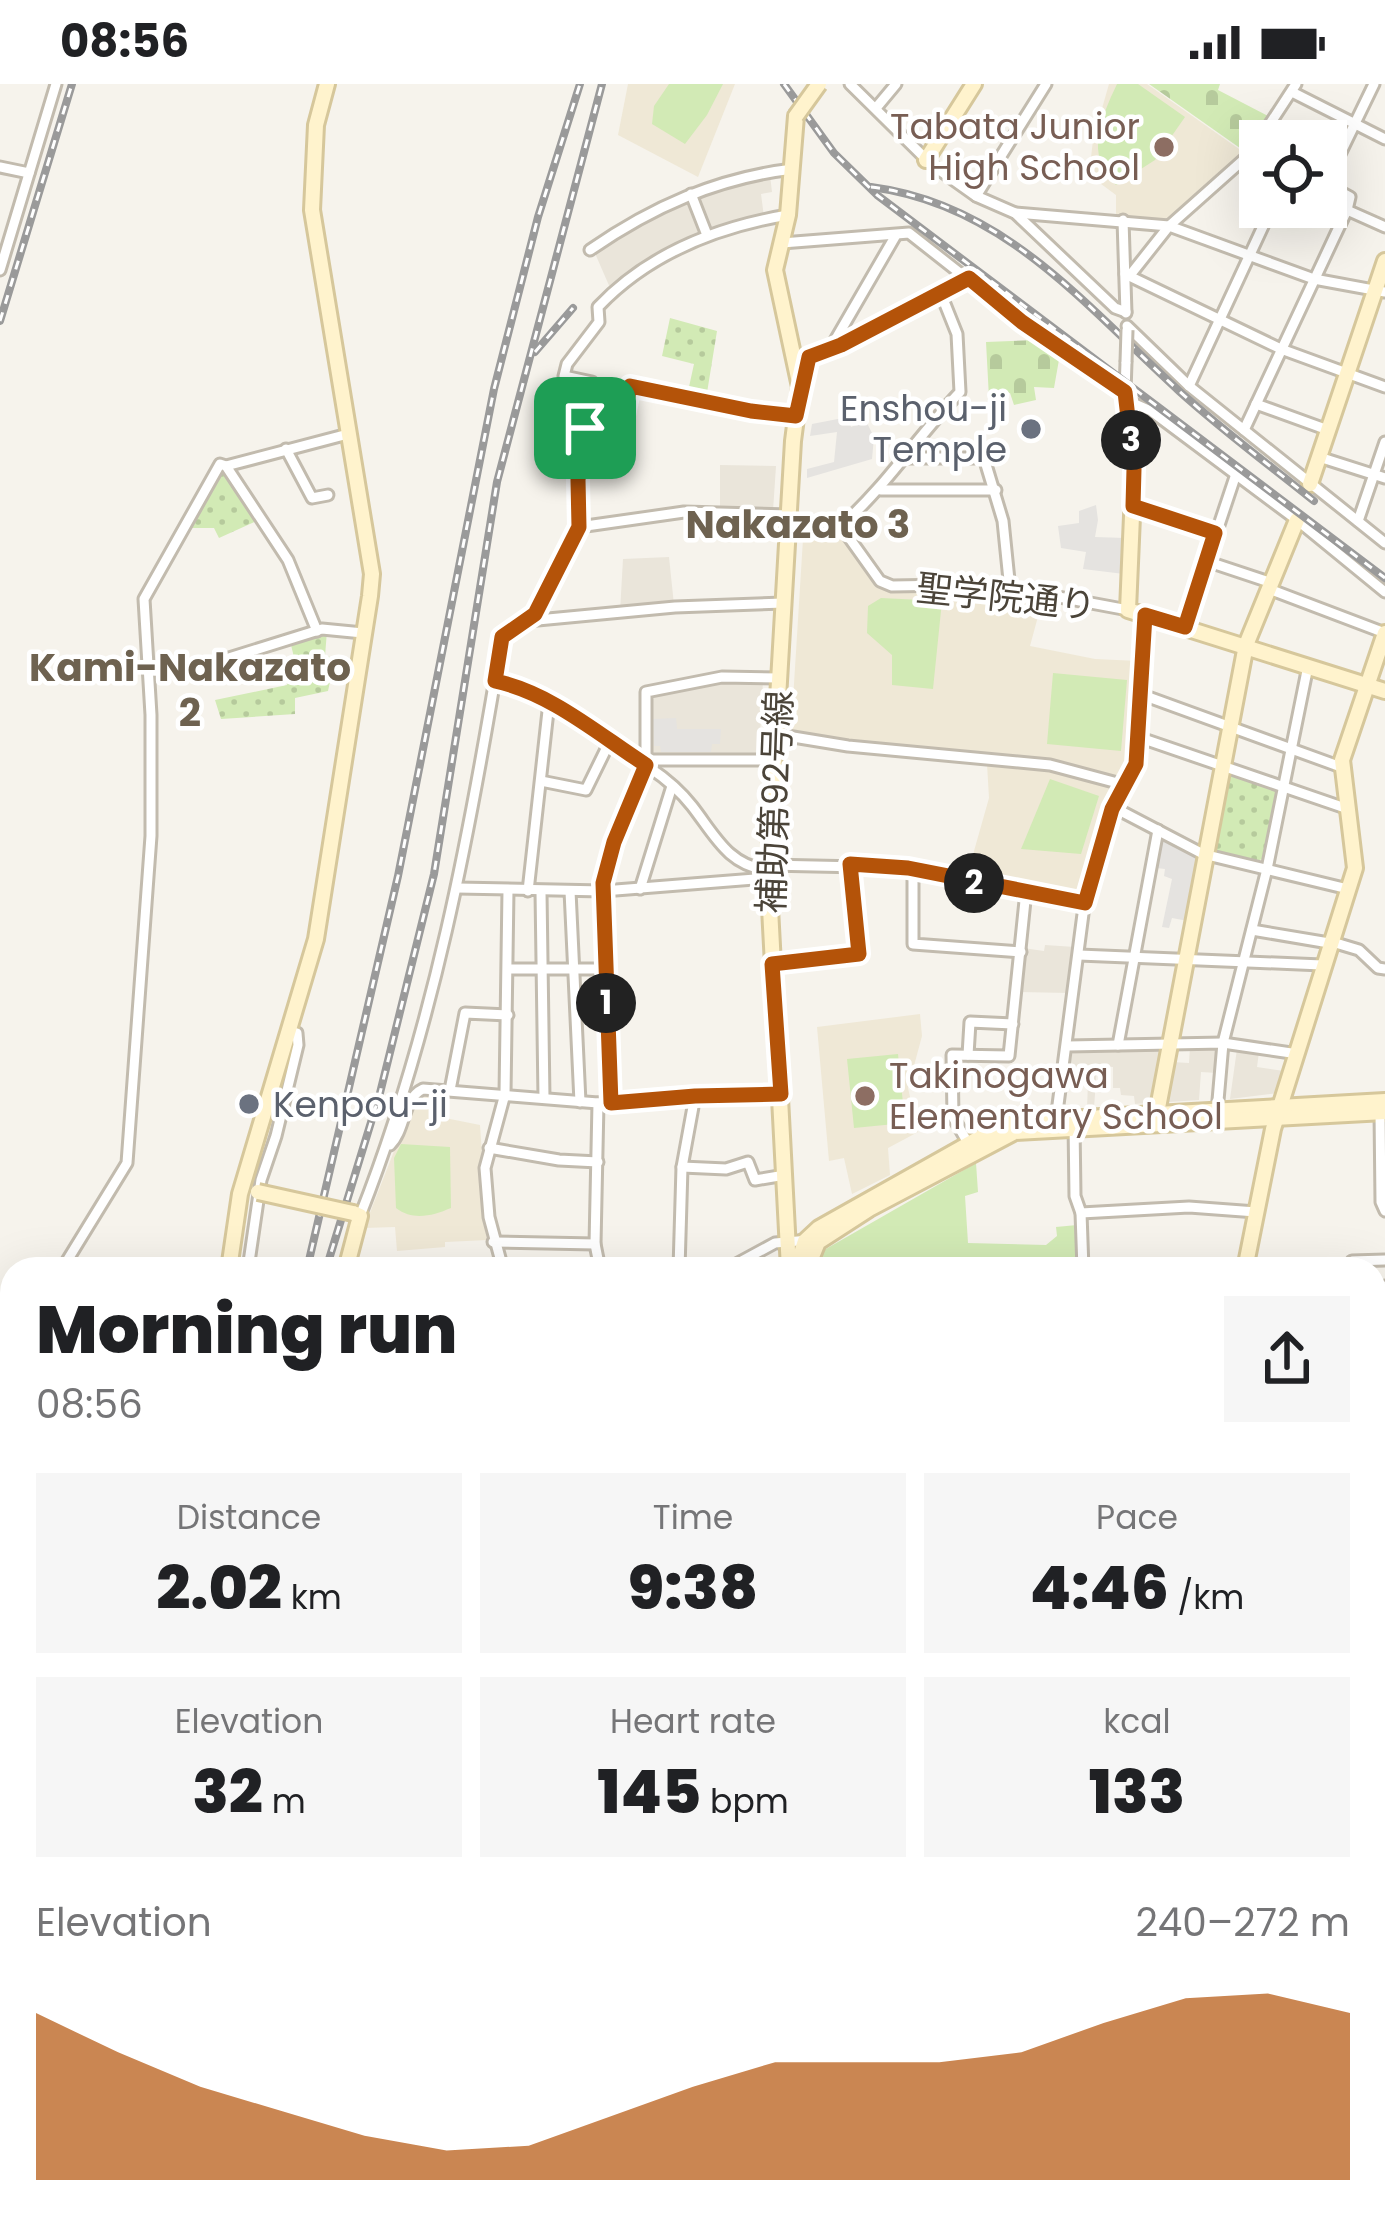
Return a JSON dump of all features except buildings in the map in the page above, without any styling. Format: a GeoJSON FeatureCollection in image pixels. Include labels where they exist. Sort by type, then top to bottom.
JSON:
{"type":"FeatureCollection","features":[{"type":"Feature","properties":{"kind":"street"},"geometry":{"type":"LineString","coordinates":[[0,270],[56,84]]}},
{"type":"Feature","properties":{"kind":"street"},"geometry":{"type":"LineString","coordinates":[[231,1257],[241,1194],[324,898],[372,574],[312,210],[316,125],[327,84]]}},
{"type":"Feature","properties":{"kind":"street","name":"補助第92号線"},"geometry":{"type":"LineString","coordinates":[[797,1257],[788,1218],[768,871],[802,360],[776,274],[788,215],[796,116],[818,84]]}},
{"type":"Feature","properties":{"kind":"street"},"geometry":{"type":"LineString","coordinates":[[850,84],[926,160],[976,196],[1015,213],[1169,226],[1314,279],[1380,291]]}},
{"type":"Feature","properties":{"kind":"street"},"geometry":{"type":"LineString","coordinates":[[876,108],[896,84]]}},
{"type":"Feature","properties":{"kind":"street"},"geometry":{"type":"LineString","coordinates":[[926,160],[974,84]]}},
{"type":"Feature","properties":{"kind":"street"},"geometry":{"type":"LineString","coordinates":[[976,196],[1046,84]]}},
{"type":"Feature","properties":{"kind":"street"},"geometry":{"type":"LineString","coordinates":[[1347,141],[1374,84]]}},
{"type":"Feature","properties":{"kind":"street"},"geometry":{"type":"LineString","coordinates":[[1276,120],[1294,88],[1385,139]]}},
{"type":"Feature","properties":{"kind":"street"},"geometry":{"type":"LineString","coordinates":[[0,167],[29,172]]}},
{"type":"Feature","properties":{"kind":"street"},"geometry":{"type":"LineString","coordinates":[[590,250],[645,215],[691,194],[724,182],[793,169]]}},
{"type":"Feature","properties":{"kind":"street"},"geometry":{"type":"LineString","coordinates":[[1128,274],[1169,226],[1239,169]]}},
{"type":"Feature","properties":{"kind":"street"},"geometry":{"type":"LineString","coordinates":[[691,194],[707,236]]}},
{"type":"Feature","properties":{"kind":"street"},"geometry":{"type":"LineString","coordinates":[[1347,194],[1347,210],[1385,227]]}},
{"type":"Feature","properties":{"kind":"street"},"geometry":{"type":"LineString","coordinates":[[1015,213],[1115,308],[1126,312]]}},
{"type":"Feature","properties":{"kind":"street"},"geometry":{"type":"LineString","coordinates":[[348,1257],[356,1215],[387,1149],[409,1078],[457,889],[502,637],[535,614],[579,527],[578,480],[592,382],[564,376],[577,349],[599,322],[598,307],[649,265],[707,236],[788,215]]}},
{"type":"Feature","properties":{"kind":"street"},"geometry":{"type":"LineString","coordinates":[[1123,220],[1128,274],[1126,396],[1134,469],[1128,610]]}},
{"type":"Feature","properties":{"kind":"street"},"geometry":{"type":"LineString","coordinates":[[1189,386],[1261,228]]}},
{"type":"Feature","properties":{"kind":"street"},"geometry":{"type":"LineString","coordinates":[[1244,430],[1338,228]]}},
{"type":"Feature","properties":{"kind":"street"},"geometry":{"type":"LineString","coordinates":[[782,243],[909,233],[1022,322],[1297,520],[1385,592]]}},
{"type":"Feature","properties":{"kind":"street"},"geometry":{"type":"LineString","coordinates":[[830,349],[896,235]]}},
{"type":"Feature","properties":{"kind":"street"},"geometry":{"type":"LineString","coordinates":[[1310,484],[1380,291],[1385,261]]}},
{"type":"Feature","properties":{"kind":"street"},"geometry":{"type":"LineString","coordinates":[[1128,274],[1281,349],[1385,387]]}},
{"type":"Feature","properties":{"kind":"street"},"geometry":{"type":"LineString","coordinates":[[802,360],[969,278]]}},
{"type":"Feature","properties":{"kind":"street"},"geometry":{"type":"LineString","coordinates":[[579,527],[684,512],[789,516],[841,526],[881,490],[902,458],[960,392],[958,334],[941,294]]}},
{"type":"Feature","properties":{"kind":"street"},"geometry":{"type":"LineString","coordinates":[[1127,328],[1189,386],[1385,543]]}},
{"type":"Feature","properties":{"kind":"street"},"geometry":{"type":"LineString","coordinates":[[585,428],[621,430],[630,386],[796,416]]}},
{"type":"Feature","properties":{"kind":"street"},"geometry":{"type":"LineString","coordinates":[[1256,404],[1328,430]]}},
{"type":"Feature","properties":{"kind":"street"},"geometry":{"type":"LineString","coordinates":[[69,1257],[127,1163],[151,836],[144,599],[220,464],[348,434]]}},
{"type":"Feature","properties":{"kind":"street"},"geometry":{"type":"LineString","coordinates":[[1358,521],[1380,476],[1385,442]]}},
{"type":"Feature","properties":{"kind":"street"},"geometry":{"type":"LineString","coordinates":[[286,449],[312,498],[328,495]]}},
{"type":"Feature","properties":{"kind":"street"},"geometry":{"type":"LineString","coordinates":[[902,458],[984,458],[996,490],[1010,590]]}},
{"type":"Feature","properties":{"kind":"street"},"geometry":{"type":"LineString","coordinates":[[1319,458],[1380,476]]}},
{"type":"Feature","properties":{"kind":"street"},"geometry":{"type":"LineString","coordinates":[[226,466],[288,560],[317,632]]}},
{"type":"Feature","properties":{"kind":"street"},"geometry":{"type":"LineString","coordinates":[[1185,627],[1236,474]]}},
{"type":"Feature","properties":{"kind":"street"},"geometry":{"type":"LineString","coordinates":[[881,490],[996,490]]}},
{"type":"Feature","properties":{"kind":"street"},"geometry":{"type":"LineString","coordinates":[[1133,506],[1215,533]]}},
{"type":"Feature","properties":{"kind":"street"},"geometry":{"type":"LineString","coordinates":[[1157,1113],[1246,645],[1297,520]]}},
{"type":"Feature","properties":{"kind":"street","name":"聖学院通り"},"geometry":{"type":"LineString","coordinates":[[841,526],[880,581],[892,586],[1010,590],[1128,610],[1385,691]]}},
{"type":"Feature","properties":{"kind":"street"},"geometry":{"type":"LineString","coordinates":[[1206,562],[1385,633],[1341,767],[1355,858],[1280,1113],[1247,1257]]}},
{"type":"Feature","properties":{"kind":"street"},"geometry":{"type":"LineString","coordinates":[[527,621],[783,603]]}},
{"type":"Feature","properties":{"kind":"street"},"geometry":{"type":"LineString","coordinates":[[1083,1257],[1066,1124],[1068,1046],[1085,903],[1112,807],[1136,764],[1145,615]]}},
{"type":"Feature","properties":{"kind":"street"},"geometry":{"type":"LineString","coordinates":[[148,671],[184,672],[331,628],[364,633]]}},
{"type":"Feature","properties":{"kind":"street"},"geometry":{"type":"LineString","coordinates":[[1217,1112],[1223,1043],[1268,869],[1308,666]]}},
{"type":"Feature","properties":{"kind":"street"},"geometry":{"type":"LineString","coordinates":[[611,1103],[603,891],[614,842],[644,762],[646,692],[722,677],[778,678]]}},
{"type":"Feature","properties":{"kind":"street"},"geometry":{"type":"LineString","coordinates":[[495,681],[521,687],[549,702],[644,762],[688,801],[731,857],[768,871]]}},
{"type":"Feature","properties":{"kind":"street"},"geometry":{"type":"LineString","coordinates":[[1140,694],[1341,767]]}},
{"type":"Feature","properties":{"kind":"street"},"geometry":{"type":"LineString","coordinates":[[544,1098],[534,891],[549,702]]}},
{"type":"Feature","properties":{"kind":"street"},"geometry":{"type":"LineString","coordinates":[[776,734],[848,746],[1050,765],[1125,785]]}},
{"type":"Feature","properties":{"kind":"street"},"geometry":{"type":"LineString","coordinates":[[1138,737],[1348,808]]}},
{"type":"Feature","properties":{"kind":"street"},"geometry":{"type":"LineString","coordinates":[[541,782],[586,790],[610,741]]}},
{"type":"Feature","properties":{"kind":"street"},"geometry":{"type":"LineString","coordinates":[[644,762],[774,760]]}},
{"type":"Feature","properties":{"kind":"street"},"geometry":{"type":"LineString","coordinates":[[640,889],[672,786]]}},
{"type":"Feature","properties":{"kind":"street"},"geometry":{"type":"LineString","coordinates":[[1112,807],[1206,854],[1348,889]]}},
{"type":"Feature","properties":{"kind":"street"},"geometry":{"type":"LineString","coordinates":[[1118,1046],[1158,830]]}},
{"type":"Feature","properties":{"kind":"street"},"geometry":{"type":"LineString","coordinates":[[457,889],[640,889],[850,864],[913,868],[1085,903]]}},
{"type":"Feature","properties":{"kind":"street"},"geometry":{"type":"LineString","coordinates":[[772,964],[859,954],[850,864]]}},
{"type":"Feature","properties":{"kind":"street"},"geometry":{"type":"LineString","coordinates":[[913,868],[914,944],[1021,952]]}},
{"type":"Feature","properties":{"kind":"street"},"geometry":{"type":"LineString","coordinates":[[499,1257],[486,1198],[489,1148],[505,1094],[508,890]]}},
{"type":"Feature","properties":{"kind":"street"},"geometry":{"type":"LineString","coordinates":[[570,891],[580,1102]]}},
{"type":"Feature","properties":{"kind":"street"},"geometry":{"type":"LineString","coordinates":[[968,1143],[953,1117],[952,1055],[1009,1056],[1026,891]]}},
{"type":"Feature","properties":{"kind":"street"},"geometry":{"type":"LineString","coordinates":[[1252,930],[1359,950],[1385,969]]}},
{"type":"Feature","properties":{"kind":"street"},"geometry":{"type":"LineString","coordinates":[[1079,955],[1322,965]]}},
{"type":"Feature","properties":{"kind":"street"},"geometry":{"type":"LineString","coordinates":[[508,969],[605,969]]}},
{"type":"Feature","properties":{"kind":"street"},"geometry":{"type":"LineString","coordinates":[[450,1090],[465,1012],[508,1015]]}},
{"type":"Feature","properties":{"kind":"street"},"geometry":{"type":"LineString","coordinates":[[968,1055],[970,1022],[1013,1024]]}},
{"type":"Feature","properties":{"kind":"street"},"geometry":{"type":"LineString","coordinates":[[250,1257],[259,1192],[298,1045],[297,1034],[290,1031]]}},
{"type":"Feature","properties":{"kind":"street"},"geometry":{"type":"LineString","coordinates":[[1068,1046],[1223,1043],[1298,1054]]}},
{"type":"Feature","properties":{"kind":"street"},"geometry":{"type":"LineString","coordinates":[[387,1149],[398,1137],[414,1093],[423,1089],[598,1103],[781,1094]]}},
{"type":"Feature","properties":{"kind":"street"},"geometry":{"type":"LineString","coordinates":[[679,1257],[682,1167],[695,1096]]}},
{"type":"Feature","properties":{"kind":"street"},"geometry":{"type":"LineString","coordinates":[[598,1103],[598,1257]]}},
{"type":"Feature","properties":{"kind":"street"},"geometry":{"type":"LineString","coordinates":[[806,1257],[825,1231],[1006,1124],[1383,1109],[1381,1202],[1385,1211]]}},
{"type":"Feature","properties":{"kind":"street"},"geometry":{"type":"LineString","coordinates":[[749,1257],[775,1243],[825,1231],[1000,1138],[1022,1131],[1157,1113],[1280,1113]]}},
{"type":"Feature","properties":{"kind":"street"},"geometry":{"type":"LineString","coordinates":[[489,1148],[598,1162]]}},
{"type":"Feature","properties":{"kind":"street"},"geometry":{"type":"LineString","coordinates":[[682,1167],[726,1169],[748,1162],[754,1180],[785,1175]]}},
{"type":"Feature","properties":{"kind":"street"},"geometry":{"type":"LineString","coordinates":[[259,1192],[356,1215]]}},
{"type":"Feature","properties":{"kind":"street"},"geometry":{"type":"LineString","coordinates":[[1081,1213],[1189,1207],[1256,1212]]}},
{"type":"Feature","properties":{"kind":"street"},"geometry":{"type":"LineString","coordinates":[[494,1242],[596,1244]]}},
{"type":"Feature","properties":{"kind":"shaded area"},"geometry":{"type":"Polygon","coordinates":[[[628,84],[735,84],[698,177],[618,135],[628,84]]]}},
{"type":"Feature","properties":{"kind":"shaded area","name":"Tabata Junior High School"},"geometry":{"type":"Polygon","coordinates":[[[1109,84],[1147,84],[1239,149],[1239,160],[1170,219],[1116,217],[1116,195],[1089,175],[1093,140],[1109,84]]]}},
{"type":"Feature","properties":{"kind":"shaded area"},"geometry":{"type":"Polygon","coordinates":[[[770,175],[772,192],[761,194],[764,217],[729,225],[611,290],[594,251],[668,205],[770,175]]]}},
{"type":"Feature","properties":{"kind":"shaded area"},"geometry":{"type":"Polygon","coordinates":[[[848,417],[851,427],[866,421],[874,437],[872,459],[807,478],[807,469],[834,462],[837,432],[810,436],[812,424],[848,417]]]}},
{"type":"Feature","properties":{"kind":"shaded area"},"geometry":{"type":"Polygon","coordinates":[[[720,465],[776,466],[773,511],[720,508],[720,465]]]}},
{"type":"Feature","properties":{"kind":"shaded area"},"geometry":{"type":"Polygon","coordinates":[[[1096,505],[1095,537],[1125,538],[1124,574],[1083,569],[1086,552],[1061,548],[1058,526],[1079,523],[1079,511],[1096,505]]]}},
{"type":"Feature","properties":{"kind":"shaded area"},"geometry":{"type":"Polygon","coordinates":[[[804,523],[839,529],[883,590],[952,588],[1043,598],[1030,646],[1095,659],[1138,661],[1131,763],[1121,782],[1058,765],[849,744],[791,732],[804,523]]]}},
{"type":"Feature","properties":{"kind":"shaded area"},"geometry":{"type":"Polygon","coordinates":[[[669,557],[674,605],[620,612],[623,559],[669,557]]]}},
{"type":"Feature","properties":{"kind":"shaded area"},"geometry":{"type":"Polygon","coordinates":[[[763,681],[759,755],[651,756],[649,695],[691,685],[763,681]]]}},
{"type":"Feature","properties":{"kind":"shaded area"},"geometry":{"type":"Polygon","coordinates":[[[676,718],[677,729],[721,729],[720,744],[712,744],[711,752],[661,752],[660,746],[654,746],[653,719],[676,718]]]}},
{"type":"Feature","properties":{"kind":"shaded area"},"geometry":{"type":"Polygon","coordinates":[[[987,764],[1057,772],[1111,787],[1081,899],[971,879],[989,798],[987,764]]]}},
{"type":"Feature","properties":{"kind":"shaded area"},"geometry":{"type":"Polygon","coordinates":[[[1168,840],[1200,859],[1188,921],[1172,918],[1169,928],[1162,927],[1172,879],[1164,876],[1165,869],[1156,868],[1161,843],[1168,840]]]}},
{"type":"Feature","properties":{"kind":"shaded area"},"geometry":{"type":"Polygon","coordinates":[[[1045,945],[1075,947],[1069,993],[1019,992],[1023,948],[1044,951],[1045,945]]]}},
{"type":"Feature","properties":{"kind":"shaded area","name":"Takinogawa Elementary School"},"geometry":{"type":"Polygon","coordinates":[[[920,1014],[922,1036],[908,1088],[918,1132],[888,1148],[890,1175],[852,1194],[844,1158],[829,1161],[817,1027],[920,1014]]]}},
{"type":"Feature","properties":{"kind":"shaded area"},"geometry":{"type":"Polygon","coordinates":[[[1190,1047],[1217,1047],[1217,1073],[1201,1072],[1199,1100],[1169,1102],[1165,1097],[1172,1062],[1189,1063],[1190,1047]]]}},
{"type":"Feature","properties":{"kind":"shaded area"},"geometry":{"type":"Polygon","coordinates":[[[1158,1048],[1162,1054],[1152,1099],[1147,1103],[1135,1104],[1134,1096],[1121,1095],[1120,1088],[1113,1088],[1113,1067],[1097,1066],[1094,1108],[1087,1108],[1088,1083],[1068,1080],[1076,1050],[1158,1048]]]}},
{"type":"Feature","properties":{"kind":"shaded area"},"geometry":{"type":"Polygon","coordinates":[[[1237,1049],[1259,1052],[1257,1067],[1284,1071],[1279,1093],[1230,1099],[1237,1049]]]}},
{"type":"Feature","properties":{"kind":"shaded area"},"geometry":{"type":"Polygon","coordinates":[[[427,1092],[448,1094],[445,1118],[480,1125],[488,1240],[397,1251],[395,1227],[364,1228],[414,1100],[427,1092]]]}},
{"type":"Feature","properties":{"kind":"green space"},"geometry":{"type":"Polygon","coordinates":[[[669,84],[723,84],[685,144],[652,124],[654,106],[669,84]]]}},
{"type":"Feature","properties":{"kind":"green space"},"geometry":{"type":"Polygon","coordinates":[[[1117,84],[1138,84],[1185,117],[1155,160],[1116,185],[1100,161],[1098,136],[1117,84]]]}},
{"type":"Feature","properties":{"kind":"green space"},"geometry":{"type":"Polygon","coordinates":[[[1149,84],[1220,84],[1218,90],[1270,117],[1239,120],[1239,147],[1149,84]]]}},
{"type":"Feature","properties":{"kind":"green space"},"geometry":{"type":"Polygon","coordinates":[[[670,318],[717,331],[706,399],[687,396],[694,364],[662,356],[670,318]]]}},
{"type":"Feature","properties":{"kind":"green space"},"geometry":{"type":"Polygon","coordinates":[[[1037,340],[1060,354],[1054,388],[1034,387],[1036,400],[1014,405],[1010,393],[989,398],[986,342],[1037,340]]]}},
{"type":"Feature","properties":{"kind":"green space"},"geometry":{"type":"Polygon","coordinates":[[[220,470],[259,520],[219,538],[214,528],[189,528],[220,470]]]}},
{"type":"Feature","properties":{"kind":"green space"},"geometry":{"type":"Polygon","coordinates":[[[881,598],[942,601],[933,689],[892,685],[892,655],[867,633],[868,606],[881,598]]]}},
{"type":"Feature","properties":{"kind":"green space"},"geometry":{"type":"Polygon","coordinates":[[[327,631],[325,656],[335,658],[328,691],[295,698],[295,714],[221,719],[215,700],[287,685],[294,657],[291,645],[327,631]]]}},
{"type":"Feature","properties":{"kind":"green space"},"geometry":{"type":"Polygon","coordinates":[[[1053,673],[1127,680],[1121,751],[1047,744],[1053,673]]]}},
{"type":"Feature","properties":{"kind":"green space"},"geometry":{"type":"Polygon","coordinates":[[[1227,772],[1279,790],[1267,857],[1255,862],[1217,853],[1213,847],[1227,772]]]}},
{"type":"Feature","properties":{"kind":"green space"},"geometry":{"type":"Polygon","coordinates":[[[1050,779],[1099,796],[1081,854],[1021,849],[1050,779]]]}},
{"type":"Feature","properties":{"kind":"green space"},"geometry":{"type":"Polygon","coordinates":[[[898,1054],[905,1123],[854,1128],[847,1059],[898,1054]]]}},
{"type":"Feature","properties":{"kind":"green space"},"geometry":{"type":"Polygon","coordinates":[[[401,1144],[450,1147],[451,1208],[423,1216],[396,1208],[394,1158],[401,1144]]]}},
{"type":"Feature","properties":{"kind":"green space"},"geometry":{"type":"Polygon","coordinates":[[[976,1163],[978,1192],[965,1196],[968,1243],[1046,1245],[1057,1236],[1056,1227],[1077,1225],[1078,1257],[822,1257],[824,1250],[976,1163]]]}},
{"type":"Feature","properties":{"kind":"railway"},"geometry":{"type":"LineString","coordinates":[[0,321],[72,84]]}},
{"type":"Feature","properties":{"kind":"railway"},"geometry":{"type":"LineString","coordinates":[[310,1257],[398,876],[494,389],[538,217],[580,84]]}},
{"type":"Feature","properties":{"kind":"railway"},"geometry":{"type":"LineString","coordinates":[[330,1257],[380,1093],[434,874],[497,482],[602,84]]}},
{"type":"Feature","properties":{"kind":"railway"},"geometry":{"type":"LineString","coordinates":[[784,84],[834,153],[877,195],[1385,578]]}},
{"type":"Feature","properties":{"kind":"railway"},"geometry":{"type":"LineString","coordinates":[[871,187],[919,197],[1002,236],[1040,263],[1195,405],[1314,501]]}},
{"type":"Feature","properties":{"kind":"railway"},"geometry":{"type":"LineString","coordinates":[[535,352],[573,308]]}},
{"type":"Feature","properties":{"kind":"place","name":"Tabata Junior High School"},"geometry":{"type":"Point","coordinates":[1164,147]}},
{"type":"Feature","properties":{"kind":"place","name":"Enshou-ji Temple"},"geometry":{"type":"Point","coordinates":[1031,429]}},
{"type":"Feature","properties":{"kind":"place","name":"Takinogawa Elementary School"},"geometry":{"type":"Point","coordinates":[865,1096]}},
{"type":"Feature","properties":{"kind":"place","name":"Kenpou-ji"},"geometry":{"type":"Point","coordinates":[249,1104]}},
{"type":"Feature","properties":{"kind":"district","name":"Nakazato 3"},"geometry":{"type":"Point","coordinates":[798,524]}},
{"type":"Feature","properties":{"kind":"district","name":"Kami-Nakazato 2"},"geometry":{"type":"Point","coordinates":[190,690]}},
{"type":"Feature","properties":{"kind":"route"},"geometry":{"type":"LineString","coordinates":[[969,278],[1041,336],[1125,392],[1133,506],[1215,533],[1185,627],[1145,615],[1136,764],[1112,809],[1085,903],[908,868],[850,864],[859,954],[772,964],[781,1094],[611,1103],[603,883],[614,842],[646,765],[549,702],[521,687],[495,681],[502,637],[535,614],[579,527],[578,480],[585,428],[621,430],[630,386],[796,416],[809,357],[969,278]]}}]}
